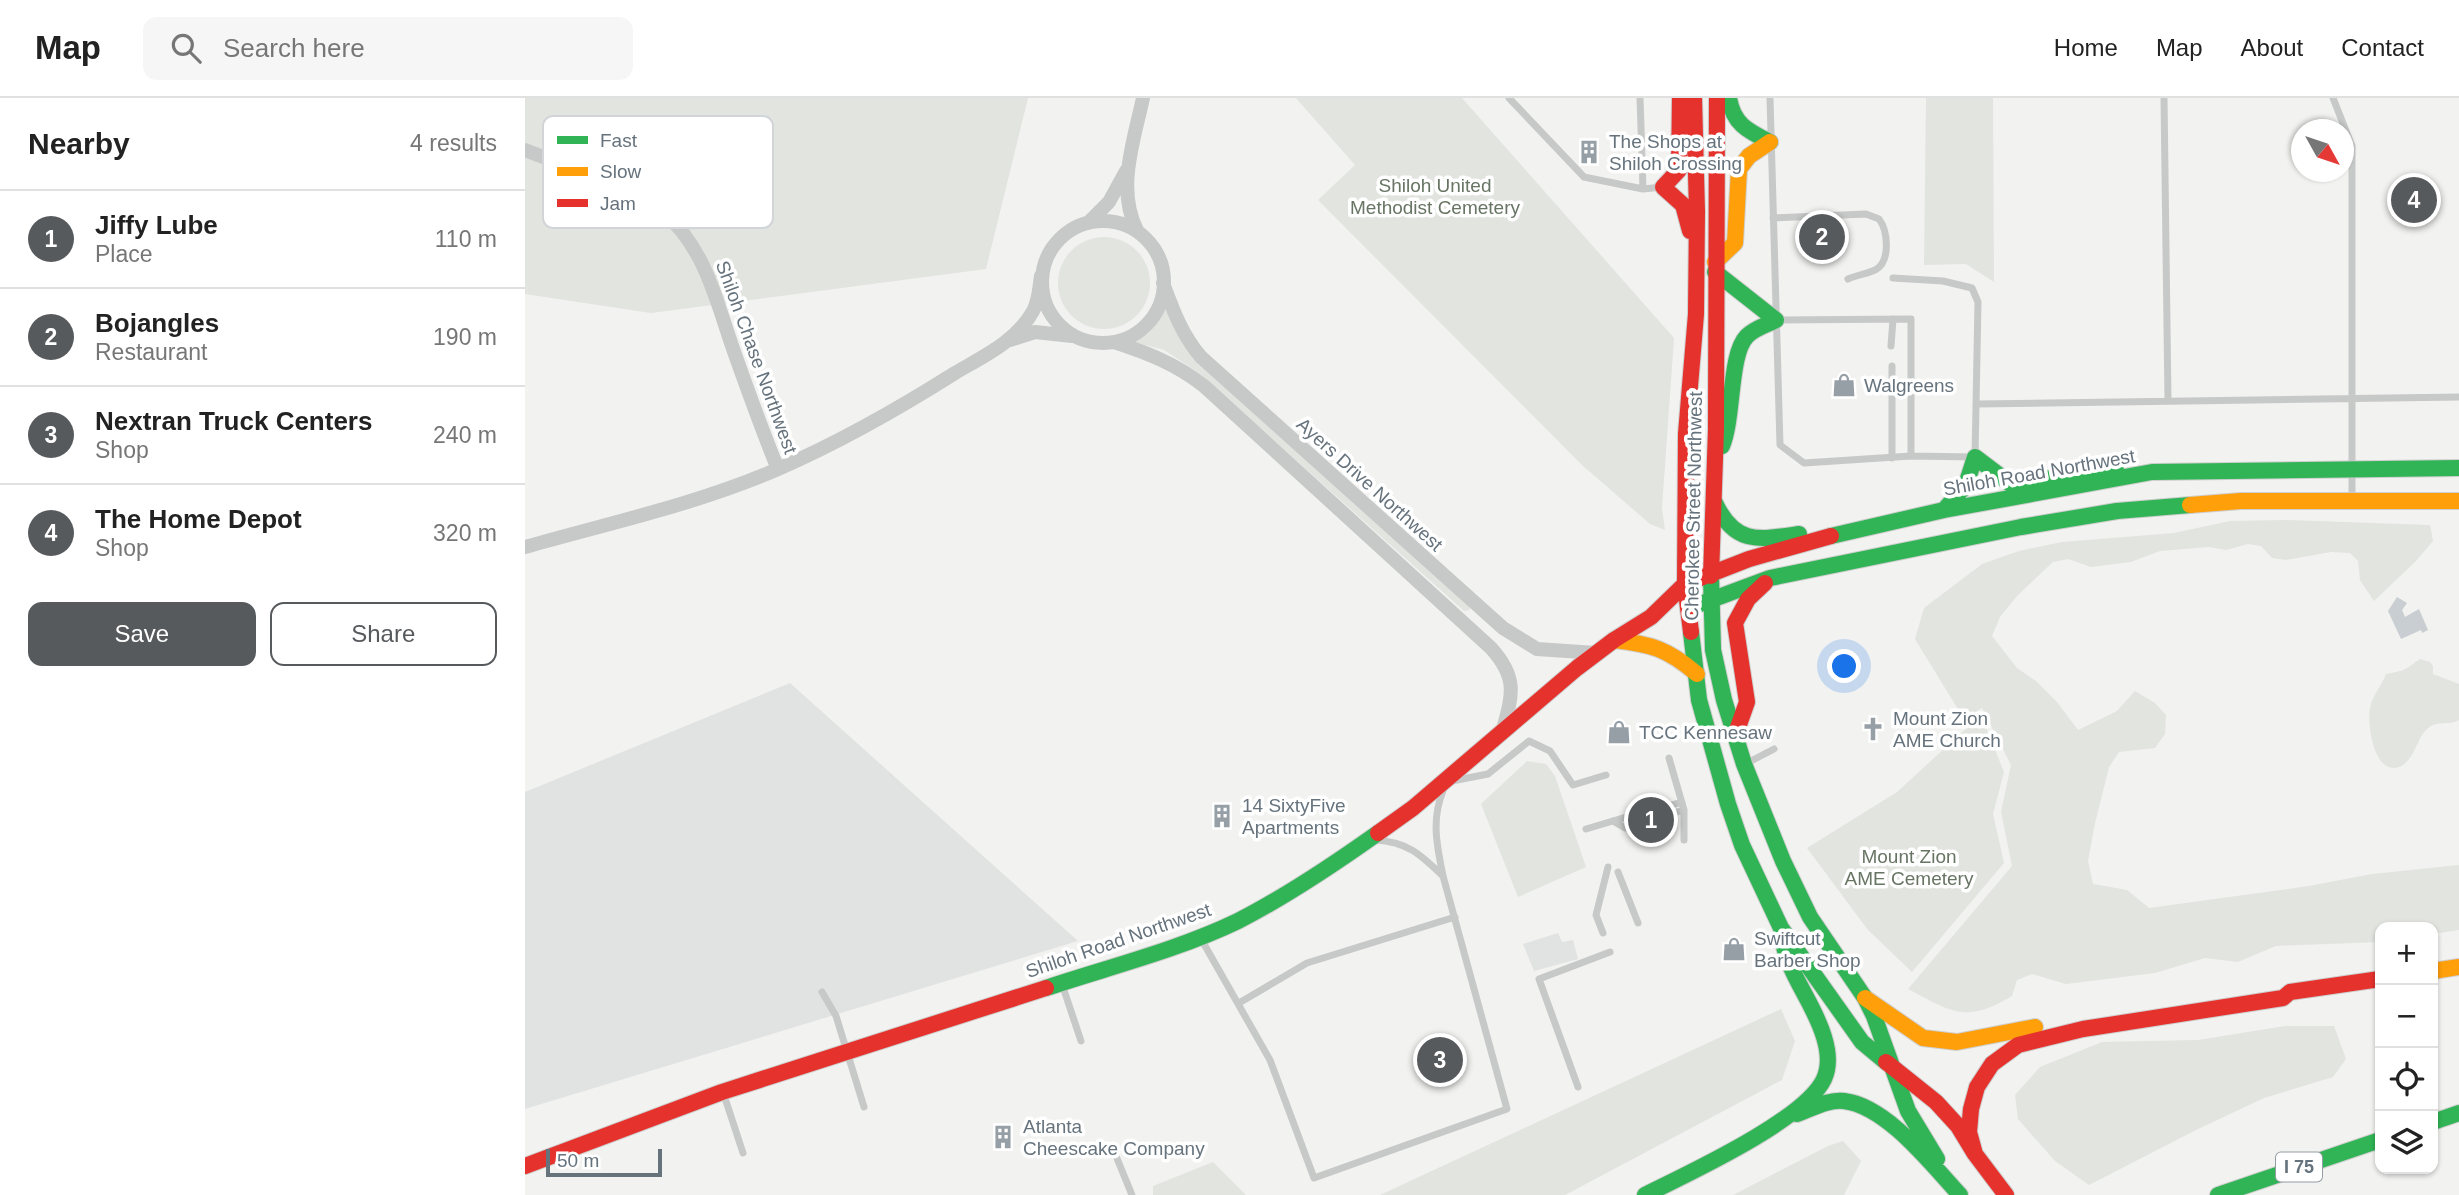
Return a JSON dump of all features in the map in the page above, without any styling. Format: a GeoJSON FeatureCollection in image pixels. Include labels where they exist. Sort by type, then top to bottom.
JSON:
{"type":"FeatureCollection","features":[{"type":"Feature","properties":{"kind":"main road"},"geometry":{"type":"LineString","coordinates":[[1680,98],[1679,170],[1663,187],[1679,198],[1688,213],[1696,281]]}},
{"type":"Feature","properties":{"kind":"main road","name":"Cherokee Street Northwest"},"geometry":{"type":"LineString","coordinates":[[1694,98],[1696,281],[1686,433],[1685,584],[1699,700],[1742,845],[1781,928],[1862,1042],[1893,1067]]}},
{"type":"Feature","properties":{"kind":"main road","name":"Cherokee Street Northwest"},"geometry":{"type":"LineString","coordinates":[[1717,98],[1716,429],[1710,574],[1713,650],[1724,700],[1744,764],[1783,861],[1810,917],[1865,998],[1893,1067]]}},
{"type":"Feature","properties":{"kind":"main road"},"geometry":{"type":"LineString","coordinates":[[1729,98],[1731,113],[1742,128],[1770,142]]}},
{"type":"Feature","properties":{"kind":"main road"},"geometry":{"type":"LineString","coordinates":[[1714,460],[1726,439],[1733,403],[1737,355],[1742,343],[1747,336],[1776,320],[1745,297],[1715,267],[1735,243],[1736,173],[1754,150],[1770,142]]}},
{"type":"Feature","properties":{"kind":"main road"},"geometry":{"type":"LineString","coordinates":[[1944,510],[1966,485],[1976,457],[2013,485],[2110,467],[2129,477]]}},
{"type":"Feature","properties":{"kind":"main road","name":"Shiloh Road Northwest"},"geometry":{"type":"LineString","coordinates":[[525,1166],[722,1092],[1062,984],[1160,951],[1237,921],[1306,882],[1370,840],[1446,782],[1596,653],[1651,617],[1685,584],[1749,559],[1944,510],[2153,472],[2459,468]]}},
{"type":"Feature","properties":{"kind":"main road"},"geometry":{"type":"LineString","coordinates":[[1713,497],[1721,520],[1734,532],[1751,539],[1814,531],[1835,536]]}},
{"type":"Feature","properties":{"kind":"main road","name":"Shiloh Road Northwest"},"geometry":{"type":"LineString","coordinates":[[1651,617],[1689,608],[1770,578],[2117,511],[2241,501],[2459,501]]}},
{"type":"Feature","properties":{"kind":"main road"},"geometry":{"type":"LineString","coordinates":[[1736,733],[1747,702],[1735,623],[1748,599],[1770,578]]}},
{"type":"Feature","properties":{"kind":"main road"},"geometry":{"type":"LineString","coordinates":[[1614,640],[1663,648],[1677,655],[1697,674]]}},
{"type":"Feature","properties":{"kind":"main road"},"geometry":{"type":"LineString","coordinates":[[1780,1121],[1809,1098],[1821,1084],[1828,1056],[1815,1014],[1786,964],[1781,947],[1781,928]]}},
{"type":"Feature","properties":{"kind":"main road"},"geometry":{"type":"LineString","coordinates":[[2438,970],[2459,967]]}},
{"type":"Feature","properties":{"kind":"main road"},"geometry":{"type":"LineString","coordinates":[[1975,1154],[1969,1132],[1977,1087],[1993,1064],[2018,1045],[2084,1029],[2283,998],[2290,992],[2375,980]]}},
{"type":"Feature","properties":{"kind":"main road"},"geometry":{"type":"LineString","coordinates":[[1865,998],[1923,1038],[1957,1042],[2140,1006],[2279,985],[2290,992]]}},
{"type":"Feature","properties":{"kind":"main road"},"geometry":{"type":"LineString","coordinates":[[1893,1067],[1936,1101],[1958,1126],[2006,1195]]}},
{"type":"Feature","properties":{"kind":"main road"},"geometry":{"type":"LineString","coordinates":[[1893,1067],[1914,1124],[1960,1195]]}},
{"type":"Feature","properties":{"kind":"main road"},"geometry":{"type":"LineString","coordinates":[[1645,1195],[1780,1121],[1841,1101],[1860,1104],[1888,1123],[1960,1195]]}},
{"type":"Feature","properties":{"kind":"main road"},"geometry":{"type":"LineString","coordinates":[[2438,1120],[2459,1113]]}},
{"type":"Feature","properties":{"kind":"main road","name":"I 75"},"geometry":{"type":"LineString","coordinates":[[2218,1195],[2375,1142]]}},
{"type":"Feature","properties":{"kind":"street"},"geometry":{"type":"LineString","coordinates":[[1137,230],[1128,207],[1128,166],[1143,98]]}},
{"type":"Feature","properties":{"kind":"street","name":"Shiloh Chase Northwest"},"geometry":{"type":"LineString","coordinates":[[525,150],[543,157]]}},
{"type":"Feature","properties":{"kind":"street"},"geometry":{"type":"LineString","coordinates":[[1090,222],[1109,202],[1128,166]]}},
{"type":"Feature","properties":{"kind":"street"},"geometry":{"type":"LineString","coordinates":[[525,547],[674,505],[778,469],[887,416],[1006,342],[1035,332],[1101,343],[1114,342],[1139,331],[1149,322],[1158,307],[1163,283],[1164,274],[1159,257],[1150,242],[1137,230],[1106,220],[1076,226],[1063,235],[1052,247],[1045,261],[1037,302],[1032,313],[1006,342]]}},
{"type":"Feature","properties":{"kind":"street","name":"Shiloh Chase Northwest"},"geometry":{"type":"LineString","coordinates":[[679,228],[698,256],[710,281],[778,469]]}},
{"type":"Feature","properties":{"kind":"street"},"geometry":{"type":"LineString","coordinates":[[1041,276],[1046,306],[1054,319],[1075,337]]}},
{"type":"Feature","properties":{"kind":"street","name":"Ayers Drive Northwest"},"geometry":{"type":"LineString","coordinates":[[1163,283],[1179,325],[1188,342],[1201,357],[1503,628],[1537,649],[1596,653]]}},
{"type":"Feature","properties":{"kind":"street","name":"Ayers Drive Northwest"},"geometry":{"type":"LineString","coordinates":[[1114,342],[1165,360],[1204,386],[1492,648],[1507,668],[1511,681],[1510,701],[1502,733]]}},
{"type":"Feature","properties":{"kind":"lane"},"geometry":{"type":"LineString","coordinates":[[1509,98],[1584,177],[1643,189],[1663,187]]}},
{"type":"Feature","properties":{"kind":"lane"},"geometry":{"type":"LineString","coordinates":[[1640,98],[1643,189]]}},
{"type":"Feature","properties":{"kind":"lane"},"geometry":{"type":"LineString","coordinates":[[1770,98],[1780,445],[1804,463],[1911,456],[1976,457],[1978,302],[1972,288],[1943,281],[1893,278]]}},
{"type":"Feature","properties":{"kind":"lane"},"geometry":{"type":"LineString","coordinates":[[2164,98],[2168,401]]}},
{"type":"Feature","properties":{"kind":"lane"},"geometry":{"type":"LineString","coordinates":[[2333,98],[2352,146],[2352,499]]}},
{"type":"Feature","properties":{"kind":"lane"},"geometry":{"type":"LineString","coordinates":[[1773,218],[1866,214],[1879,219],[1885,232],[1883,262],[1876,270],[1848,279]]}},
{"type":"Feature","properties":{"kind":"lane"},"geometry":{"type":"LineString","coordinates":[[1891,346],[1893,319]]}},
{"type":"Feature","properties":{"kind":"lane"},"geometry":{"type":"LineString","coordinates":[[1776,320],[1911,319],[1911,456]]}},
{"type":"Feature","properties":{"kind":"lane"},"geometry":{"type":"LineString","coordinates":[[1892,366],[1892,458]]}},
{"type":"Feature","properties":{"kind":"lane"},"geometry":{"type":"LineString","coordinates":[[1977,404],[2459,397]]}},
{"type":"Feature","properties":{"kind":"lane"},"geometry":{"type":"LineString","coordinates":[[1199,936],[1270,1060],[1314,1178],[1507,1109],[1443,876],[1435,829],[1439,799],[1446,782],[1488,775],[1529,741],[1551,751],[1573,785],[1606,775]]}},
{"type":"Feature","properties":{"kind":"lane"},"geometry":{"type":"LineString","coordinates":[[1744,764],[1774,749]]}},
{"type":"Feature","properties":{"kind":"lane"},"geometry":{"type":"LineString","coordinates":[[1669,758],[1683,806],[1683,840]]}},
{"type":"Feature","properties":{"kind":"lane"},"geometry":{"type":"LineString","coordinates":[[1665,811],[1683,806]]}},
{"type":"Feature","properties":{"kind":"lane"},"geometry":{"type":"LineString","coordinates":[[1586,829],[1633,815]]}},
{"type":"Feature","properties":{"kind":"lane"},"geometry":{"type":"LineString","coordinates":[[1613,821],[1625,828],[1636,825]]}},
{"type":"Feature","properties":{"kind":"lane"},"geometry":{"type":"LineString","coordinates":[[1370,840],[1395,843],[1416,850],[1443,876]]}},
{"type":"Feature","properties":{"kind":"lane"},"geometry":{"type":"LineString","coordinates":[[1603,933],[1597,915],[1608,867]]}},
{"type":"Feature","properties":{"kind":"lane"},"geometry":{"type":"LineString","coordinates":[[1619,872],[1638,923]]}},
{"type":"Feature","properties":{"kind":"lane"},"geometry":{"type":"LineString","coordinates":[[1239,1003],[1307,963],[1455,917]]}},
{"type":"Feature","properties":{"kind":"lane"},"geometry":{"type":"LineString","coordinates":[[1578,1087],[1539,979],[1610,952]]}},
{"type":"Feature","properties":{"kind":"lane"},"geometry":{"type":"LineString","coordinates":[[1062,984],[1081,1041]]}},
{"type":"Feature","properties":{"kind":"lane"},"geometry":{"type":"LineString","coordinates":[[822,992],[835,1016],[864,1107]]}},
{"type":"Feature","properties":{"kind":"lane"},"geometry":{"type":"LineString","coordinates":[[722,1092],[743,1153]]}},
{"type":"Feature","properties":{"kind":"lane"},"geometry":{"type":"LineString","coordinates":[[1116,1156],[1132,1195]]}},
{"type":"Feature","properties":{"kind":"shaded area"},"geometry":{"type":"Polygon","coordinates":[[[2397,597],[2407,603],[2402,610],[2405,617],[2419,609],[2428,630],[2422,633],[2421,630],[2401,639],[2388,611],[2397,597]]]}},
{"type":"Feature","properties":{"kind":"shaded area"},"geometry":{"type":"Polygon","coordinates":[[[790,683],[1078,941],[525,1109],[525,792],[790,683]]]}},
{"type":"Feature","properties":{"kind":"shaded area"},"geometry":{"type":"Polygon","coordinates":[[[1558,933],[1562,942],[1573,940],[1578,959],[1534,971],[1523,944],[1558,933]]]}},
{"type":"Feature","properties":{"kind":"green space"},"geometry":{"type":"Polygon","coordinates":[[[525,98],[1028,98],[986,269],[651,313],[525,294],[525,98]]]}},
{"type":"Feature","properties":{"kind":"green space","name":"Shiloh United Methodist Cemetery"},"geometry":{"type":"Polygon","coordinates":[[[1296,98],[1462,98],[1674,338],[1662,508],[1665,530],[1650,524],[1582,465],[1318,200],[1355,165],[1296,98]]]}},
{"type":"Feature","properties":{"kind":"green space"},"geometry":{"type":"Polygon","coordinates":[[[1926,98],[1993,98],[1994,282],[1966,264],[1924,265],[1926,98]]]}},
{"type":"Feature","properties":{"kind":"green space"},"geometry":{"type":"Polygon","coordinates":[[[1104,237],[1122,240],[1137,250],[1147,265],[1150,283],[1147,301],[1137,316],[1122,326],[1104,329],[1086,326],[1071,316],[1061,301],[1058,283],[1061,265],[1071,250],[1086,240],[1104,237]]]}},
{"type":"Feature","properties":{"kind":"green space"},"geometry":{"type":"Polygon","coordinates":[[[1167,306],[1173,326],[1184,346],[1469,606],[1470,610],[1464,611],[1199,373],[1164,350],[1134,342],[1154,326],[1167,306]]]}},
{"type":"Feature","properties":{"kind":"green space"},"geometry":{"type":"Polygon","coordinates":[[[2288,520],[2430,525],[2433,541],[2374,601],[2360,580],[2358,561],[2350,553],[2331,552],[2286,560],[2272,558],[2261,546],[2248,544],[2226,550],[2209,547],[2160,551],[2131,562],[2091,567],[2068,559],[2053,562],[2017,596],[2000,617],[1992,636],[2017,668],[2036,681],[2057,702],[2078,730],[2117,711],[2135,691],[2155,703],[2166,715],[2165,734],[2155,748],[2119,752],[2109,767],[2088,861],[2093,884],[2127,890],[2149,908],[2309,886],[2372,874],[2459,865],[2459,930],[2438,933],[2438,922],[2375,922],[2375,942],[2276,946],[2238,962],[2205,958],[2155,973],[2066,984],[2032,974],[2017,980],[2012,996],[1996,1005],[1970,1012],[1948,1009],[1908,989],[2012,866],[2001,812],[2011,765],[1982,708],[1964,719],[1915,639],[1924,608],[1982,564],[2019,551],[2062,542],[2174,533],[2230,521],[2288,520]]]}},
{"type":"Feature","properties":{"kind":"green space"},"geometry":{"type":"Polygon","coordinates":[[[2420,659],[2430,662],[2433,674],[2459,684],[2459,720],[2428,728],[2409,760],[2399,767],[2390,768],[2383,764],[2374,747],[2369,715],[2371,704],[2386,674],[2405,669],[2420,659]]]}},
{"type":"Feature","properties":{"kind":"green space","name":"Mount Zion AME Cemetery"},"geometry":{"type":"Polygon","coordinates":[[[1981,715],[2004,772],[1993,814],[2004,863],[1912,972],[1868,930],[1807,848],[1897,792],[1981,715]]]}},
{"type":"Feature","properties":{"kind":"green space"},"geometry":{"type":"Polygon","coordinates":[[[1527,761],[1546,764],[1555,776],[1586,867],[1518,897],[1481,804],[1527,761]]]}},
{"type":"Feature","properties":{"kind":"green space"},"geometry":{"type":"Polygon","coordinates":[[[1781,1009],[1795,1041],[1782,1080],[1565,1195],[1380,1195],[1781,1009]]]}},
{"type":"Feature","properties":{"kind":"green space"},"geometry":{"type":"Polygon","coordinates":[[[2285,1026],[2334,1026],[2346,1059],[2333,1077],[2264,1098],[2089,1185],[2055,1161],[2018,1119],[2015,1095],[2040,1067],[2102,1042],[2198,1040],[2285,1026]]]}},
{"type":"Feature","properties":{"kind":"green space"},"geometry":{"type":"Polygon","coordinates":[[[1843,1141],[1861,1161],[1844,1195],[1733,1195],[1828,1146],[1843,1141]]]}},
{"type":"Feature","properties":{"kind":"green space"},"geometry":{"type":"Polygon","coordinates":[[[1213,1162],[1246,1195],[1153,1195],[1153,1186],[1213,1162]]]}},
{"type":"Feature","properties":{"kind":"traffic: fast"},"geometry":{"type":"LineString","coordinates":[[1729,98],[1734,114],[1743,126],[1770,142]]}},
{"type":"Feature","properties":{"kind":"traffic: fast"},"geometry":{"type":"LineString","coordinates":[[1715,272],[1776,320],[1750,333],[1741,345],[1722,446]]}},
{"type":"Feature","properties":{"kind":"traffic: fast"},"geometry":{"type":"LineString","coordinates":[[1944,510],[1966,485],[1975,457],[2012,485],[2110,467],[2116,470]]}},
{"type":"Feature","properties":{"kind":"traffic: fast"},"geometry":{"type":"LineString","coordinates":[[1831,536],[1944,510],[2152,472],[2459,468]]}},
{"type":"Feature","properties":{"kind":"traffic: fast"},"geometry":{"type":"LineString","coordinates":[[1715,503],[1723,517],[1740,533],[1760,538],[1799,534]]}},
{"type":"Feature","properties":{"kind":"traffic: fast"},"geometry":{"type":"LineString","coordinates":[[1700,604],[1770,578],[2021,527],[2117,511],[2190,505]]}},
{"type":"Feature","properties":{"kind":"traffic: fast"},"geometry":{"type":"LineString","coordinates":[[1711,576],[1713,650],[1724,700],[1744,764],[1783,861],[1810,917],[1865,998],[1908,1111],[1937,1159]]}},
{"type":"Feature","properties":{"kind":"traffic: fast"},"geometry":{"type":"LineString","coordinates":[[1691,632],[1699,700],[1742,845],[1781,928],[1862,1042],[1886,1062]]}},
{"type":"Feature","properties":{"kind":"traffic: fast"},"geometry":{"type":"LineString","coordinates":[[1046,988],[1167,949],[1238,921],[1310,880],[1378,833]]}},
{"type":"Feature","properties":{"kind":"traffic: fast"},"geometry":{"type":"LineString","coordinates":[[1645,1195],[1715,1160],[1770,1128],[1813,1095],[1824,1079],[1827,1047],[1813,1009],[1787,958],[1781,928]]}},
{"type":"Feature","properties":{"kind":"traffic: fast"},"geometry":{"type":"LineString","coordinates":[[1797,1114],[1832,1101],[1860,1105],[1892,1125],[1908,1139],[1960,1195]]}},
{"type":"Feature","properties":{"kind":"traffic: fast"},"geometry":{"type":"LineString","coordinates":[[2438,1120],[2459,1113]]}},
{"type":"Feature","properties":{"kind":"traffic: fast"},"geometry":{"type":"LineString","coordinates":[[2218,1195],[2375,1142]]}},
{"type":"Feature","properties":{"kind":"traffic: slow"},"geometry":{"type":"LineString","coordinates":[[1715,262],[1735,243],[1739,169],[1749,156],[1770,142]]}},
{"type":"Feature","properties":{"kind":"traffic: slow"},"geometry":{"type":"LineString","coordinates":[[2190,505],[2241,501],[2459,501]]}},
{"type":"Feature","properties":{"kind":"traffic: slow"},"geometry":{"type":"LineString","coordinates":[[1614,640],[1659,649],[1697,674]]}},
{"type":"Feature","properties":{"kind":"traffic: slow"},"geometry":{"type":"LineString","coordinates":[[2438,970],[2459,967]]}},
{"type":"Feature","properties":{"kind":"traffic: slow"},"geometry":{"type":"LineString","coordinates":[[1865,998],[1923,1038],[1957,1042],[2035,1027]]}},
{"type":"Feature","properties":{"kind":"traffic: jam"},"geometry":{"type":"LineString","coordinates":[[1680,98],[1679,170],[1663,187],[1683,205],[1690,231]]}},
{"type":"Feature","properties":{"kind":"traffic: jam"},"geometry":{"type":"LineString","coordinates":[[1691,632],[1685,584],[1686,434],[1696,314],[1694,98]]}},
{"type":"Feature","properties":{"kind":"traffic: jam"},"geometry":{"type":"LineString","coordinates":[[1711,576],[1716,429],[1717,98]]}},
{"type":"Feature","properties":{"kind":"traffic: jam"},"geometry":{"type":"LineString","coordinates":[[1378,833],[1413,808],[1577,668],[1651,617],[1685,584],[1749,559],[1831,536]]}},
{"type":"Feature","properties":{"kind":"traffic: jam"},"geometry":{"type":"LineString","coordinates":[[1736,733],[1747,702],[1735,623],[1748,599],[1765,583]]}},
{"type":"Feature","properties":{"kind":"traffic: jam"},"geometry":{"type":"LineString","coordinates":[[1975,1154],[1969,1132],[1977,1087],[1992,1064],[2018,1045],[2083,1029],[2283,998],[2290,992],[2375,980]]}},
{"type":"Feature","properties":{"kind":"traffic: jam"},"geometry":{"type":"LineString","coordinates":[[525,1166],[722,1092],[1046,988]]}},
{"type":"Feature","properties":{"kind":"traffic: jam"},"geometry":{"type":"LineString","coordinates":[[1886,1062],[1936,1102],[1958,1126],[2006,1195]]}},
{"type":"Feature","properties":{"kind":"place","name":"The Shops at Shiloh Crossing"},"geometry":{"type":"Point","coordinates":[1589,152]}},
{"type":"Feature","properties":{"kind":"place","name":"The Home Depot"},"geometry":{"type":"Point","coordinates":[2414,200]}},
{"type":"Feature","properties":{"kind":"place","name":"Bojangles"},"geometry":{"type":"Point","coordinates":[1822,237]}},
{"type":"Feature","properties":{"kind":"place","name":"Walgreens"},"geometry":{"type":"Point","coordinates":[1844,385]}},
{"type":"Feature","properties":{"kind":"place","name":"Mount Zion AME Church"},"geometry":{"type":"Point","coordinates":[1873,729]}},
{"type":"Feature","properties":{"kind":"place","name":"TCC Kennesaw"},"geometry":{"type":"Point","coordinates":[1619,732]}},
{"type":"Feature","properties":{"kind":"place","name":"14 SixtyFive Apartments"},"geometry":{"type":"Point","coordinates":[1222,816]}},
{"type":"Feature","properties":{"kind":"place","name":"Jiffy Lube"},"geometry":{"type":"Point","coordinates":[1651,820]}},
{"type":"Feature","properties":{"kind":"place","name":"Swiftcut Barber Shop"},"geometry":{"type":"Point","coordinates":[1734,949]}},
{"type":"Feature","properties":{"kind":"place","name":"Nextran Truck Centers"},"geometry":{"type":"Point","coordinates":[1440,1060]}},
{"type":"Feature","properties":{"kind":"place","name":"Atlanta Cheescake Company"},"geometry":{"type":"Point","coordinates":[1003,1137]}}]}
